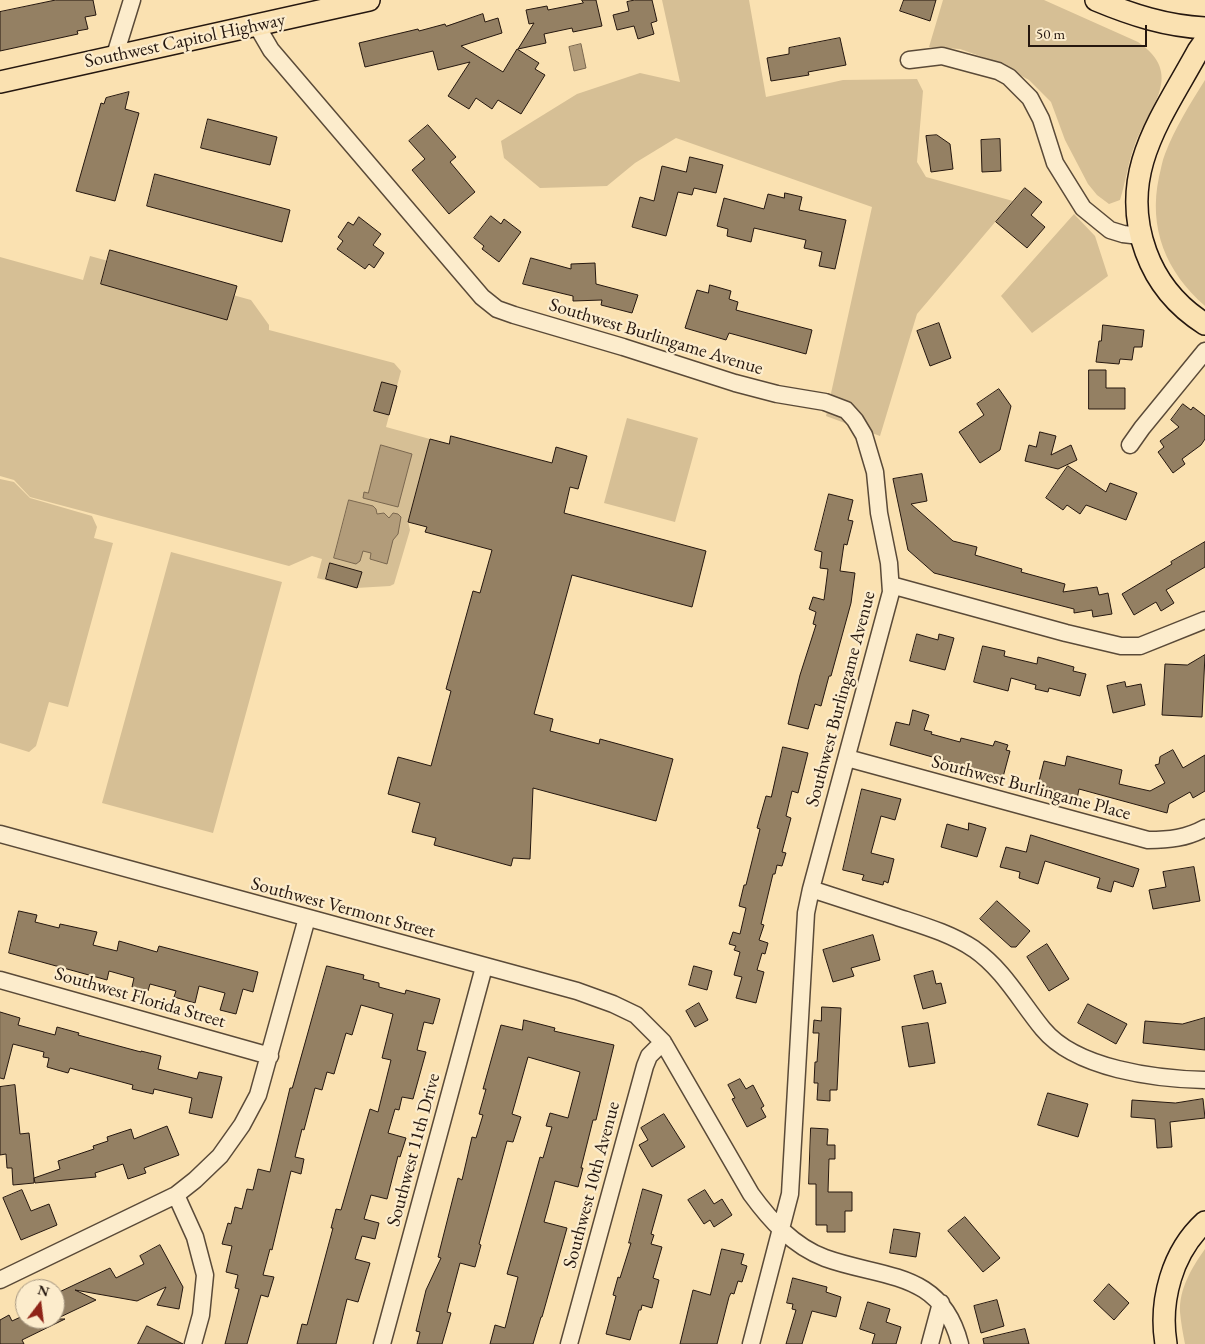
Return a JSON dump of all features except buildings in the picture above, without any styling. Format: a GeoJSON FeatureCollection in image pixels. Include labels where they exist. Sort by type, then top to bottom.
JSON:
{"type":"FeatureCollection","features":[{"type":"Feature","properties":{"kind":"main road","name":"Southwest Capitol Highway"},"geometry":{"type":"LineString","coordinates":[[0,82],[370,0]]}},
{"type":"Feature","properties":{"kind":"main road"},"geometry":{"type":"LineString","coordinates":[[1096,0],[1155,21],[1187,27],[1205,28]]}},
{"type":"Feature","properties":{"kind":"main road"},"geometry":{"type":"LineString","coordinates":[[1205,41],[1148,142],[1136,190],[1137,224],[1150,264],[1168,292],[1187,311],[1205,324]]}},
{"type":"Feature","properties":{"kind":"main road"},"geometry":{"type":"LineString","coordinates":[[1166,1344],[1164,1308],[1171,1277],[1180,1255],[1205,1222]]}},
{"type":"Feature","properties":{"kind":"street"},"geometry":{"type":"LineString","coordinates":[[115,55],[132,0]]}},
{"type":"Feature","properties":{"kind":"street","name":"Southwest Burlingame Avenue"},"geometry":{"type":"LineString","coordinates":[[256,26],[281,62],[482,297],[497,309],[777,394],[825,402],[846,410],[864,435],[875,472],[879,513],[889,563],[891,585],[887,608],[811,889],[804,931],[790,1194],[751,1344]]}},
{"type":"Feature","properties":{"kind":"street"},"geometry":{"type":"LineString","coordinates":[[909,60],[942,56],[983,66],[1009,77],[1030,98],[1041,119],[1055,163],[1083,208],[1110,230],[1140,236]]}},
{"type":"Feature","properties":{"kind":"street"},"geometry":{"type":"LineString","coordinates":[[1130,445],[1205,351]]}},
{"type":"Feature","properties":{"kind":"street"},"geometry":{"type":"LineString","coordinates":[[891,585],[1066,633],[1121,646],[1140,646],[1205,620]]}},
{"type":"Feature","properties":{"kind":"street","name":"Southwest Burlingame Place"},"geometry":{"type":"LineString","coordinates":[[847,758],[1148,840],[1172,840],[1197,833],[1205,828]]}},
{"type":"Feature","properties":{"kind":"street","name":"Southwest Vermont Street"},"geometry":{"type":"LineString","coordinates":[[0,834],[578,991],[636,1015],[663,1042],[751,1194],[764,1212],[781,1229],[801,1246],[825,1258],[897,1278],[921,1287],[935,1296],[941,1303]]}},
{"type":"Feature","properties":{"kind":"street"},"geometry":{"type":"LineString","coordinates":[[811,889],[920,924],[961,941],[985,957],[995,967],[1044,1031],[1080,1055],[1124,1071],[1174,1079],[1205,1080]]}},
{"type":"Feature","properties":{"kind":"street"},"geometry":{"type":"LineString","coordinates":[[0,1280],[176,1195],[220,1156],[242,1125],[258,1095],[307,918]]}},
{"type":"Feature","properties":{"kind":"street","name":"Southwest 11th Drive"},"geometry":{"type":"LineString","coordinates":[[382,1344],[484,967]]}},
{"type":"Feature","properties":{"kind":"street","name":"Southwest Florida Street"},"geometry":{"type":"LineString","coordinates":[[0,980],[270,1056]]}},
{"type":"Feature","properties":{"kind":"street","name":"Southwest 10th Avenue"},"geometry":{"type":"LineString","coordinates":[[569,1344],[645,1066],[650,1056],[663,1042]]}},
{"type":"Feature","properties":{"kind":"street"},"geometry":{"type":"LineString","coordinates":[[176,1195],[195,1236],[206,1275],[201,1315],[193,1344]]}},
{"type":"Feature","properties":{"kind":"street"},"geometry":{"type":"LineString","coordinates":[[930,1344],[941,1303]]}},
{"type":"Feature","properties":{"kind":"street"},"geometry":{"type":"LineString","coordinates":[[941,1303],[957,1332],[960,1344]]}},
{"type":"Feature","properties":{"kind":"shaded area"},"geometry":{"type":"Polygon","coordinates":[[[662,0],[749,0],[766,97],[843,80],[917,79],[923,91],[917,162],[926,177],[1013,201],[917,314],[880,436],[826,416],[872,207],[676,138],[635,163],[607,186],[540,188],[504,158],[501,141],[577,94],[640,73],[680,82],[662,0]]]}},
{"type":"Feature","properties":{"kind":"shaded area"},"geometry":{"type":"Polygon","coordinates":[[[943,0],[1044,0],[1138,42],[1152,54],[1159,66],[1162,78],[1160,91],[1135,144],[1120,200],[1109,204],[1097,195],[1088,184],[1065,140],[1051,102],[1029,80],[994,61],[960,49],[929,47],[943,0]]]}},
{"type":"Feature","properties":{"kind":"shaded area"},"geometry":{"type":"Polygon","coordinates":[[[581,44],[586,68],[574,71],[569,47],[581,44]]]}},
{"type":"Feature","properties":{"kind":"shaded area"},"geometry":{"type":"Polygon","coordinates":[[[1205,80],[1205,306],[1191,293],[1170,264],[1158,231],[1156,196],[1164,157],[1169,144],[1188,107],[1205,80]]]}},
{"type":"Feature","properties":{"kind":"shaded area"},"geometry":{"type":"Polygon","coordinates":[[[1074,214],[1095,236],[1108,276],[1032,333],[1001,296],[1074,214]]]}},
{"type":"Feature","properties":{"kind":"shaded area"},"geometry":{"type":"Polygon","coordinates":[[[90,256],[251,300],[269,325],[269,330],[394,363],[401,371],[386,427],[430,439],[408,521],[410,530],[394,584],[390,586],[356,588],[317,578],[322,559],[312,556],[289,566],[30,497],[14,480],[0,476],[0,257],[83,280],[90,256]]]}},
{"type":"Feature","properties":{"kind":"shaded area"},"geometry":{"type":"Polygon","coordinates":[[[627,418],[698,438],[675,522],[604,503],[627,418]]]}},
{"type":"Feature","properties":{"kind":"shaded area"},"geometry":{"type":"Polygon","coordinates":[[[381,445],[412,454],[398,507],[363,498],[364,492],[368,493],[381,445]]]}},
{"type":"Feature","properties":{"kind":"shaded area"},"geometry":{"type":"Polygon","coordinates":[[[0,479],[14,482],[30,498],[92,516],[97,527],[94,538],[113,543],[68,707],[49,702],[36,746],[29,752],[0,743],[0,479]]]}},
{"type":"Feature","properties":{"kind":"shaded area"},"geometry":{"type":"Polygon","coordinates":[[[349,500],[373,506],[377,514],[384,513],[389,518],[393,513],[401,517],[398,534],[393,540],[387,564],[370,559],[371,553],[363,551],[360,561],[356,564],[334,558],[349,500]]]}},
{"type":"Feature","properties":{"kind":"shaded area"},"geometry":{"type":"Polygon","coordinates":[[[171,552],[282,582],[213,833],[102,803],[171,552]]]}},
{"type":"Feature","properties":{"kind":"shaded area"},"geometry":{"type":"Polygon","coordinates":[[[1205,1249],[1205,1344],[1185,1344],[1180,1303],[1191,1271],[1205,1249]]]}}]}
